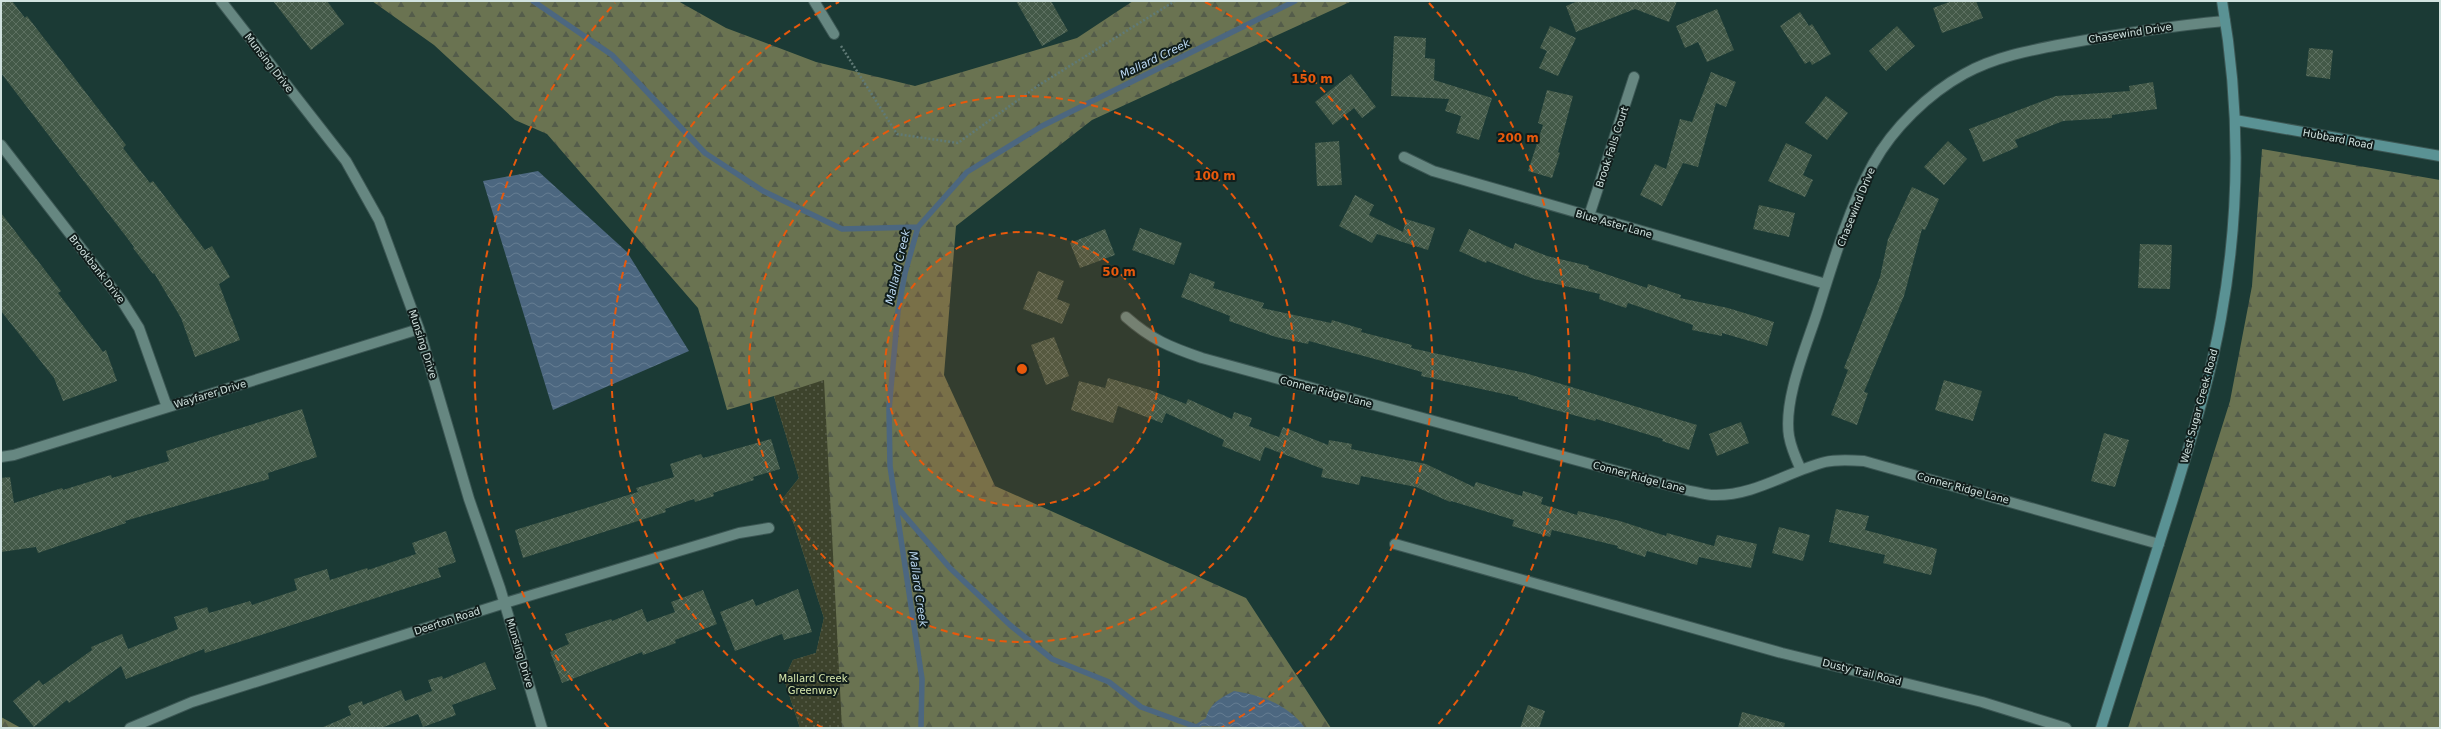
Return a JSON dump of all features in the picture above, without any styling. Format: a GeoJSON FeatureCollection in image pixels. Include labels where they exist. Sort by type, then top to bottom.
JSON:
{"type":"FeatureCollection","features":[{"type":"Feature","properties":{"kind":"main road","name":"West Sugar Creek Road"},"geometry":{"type":"LineString","coordinates":[[2101,728],[2200,411],[2221,316],[2231,244],[2235,120],[2222,1]]}},
{"type":"Feature","properties":{"kind":"main road","name":"Hubbard Road"},"geometry":{"type":"LineString","coordinates":[[2235,120],[2440,156]]}},
{"type":"Feature","properties":{"kind":"street","name":"Munsing Drive"},"geometry":{"type":"LineString","coordinates":[[221,1],[346,161],[379,220],[419,330],[469,499],[504,603],[542,728]]}},
{"type":"Feature","properties":{"kind":"street"},"geometry":{"type":"LineString","coordinates":[[814,1],[834,34]]}},
{"type":"Feature","properties":{"kind":"street","name":"Chasewind Drive"},"geometry":{"type":"LineString","coordinates":[[1801,470],[1789,436],[1788,421],[1793,392],[1826,284],[1858,197],[1873,164],[1893,133],[1942,87],[1965,73],[1994,61],[2038,49],[2169,27],[2225,21]]}},
{"type":"Feature","properties":{"kind":"street","name":"Brook Falls Court"},"geometry":{"type":"LineString","coordinates":[[1589,216],[1634,77]]}},
{"type":"Feature","properties":{"kind":"street","name":"Brookbank Drive"},"geometry":{"type":"LineString","coordinates":[[1,145],[122,301],[139,328],[167,407]]}},
{"type":"Feature","properties":{"kind":"street","name":"Blue Aster Lane"},"geometry":{"type":"LineString","coordinates":[[1404,157],[1433,171],[1826,284]]}},
{"type":"Feature","properties":{"kind":"street","name":"Conner Ridge Lane"},"geometry":{"type":"LineString","coordinates":[[1126,317],[1140,330],[1164,345],[1202,358],[1690,491],[1714,495],[1743,492],[1825,462],[1846,460],[1864,461],[2159,544]]}},
{"type":"Feature","properties":{"kind":"street","name":"Wayfarer Drive"},"geometry":{"type":"LineString","coordinates":[[1,457],[14,455],[419,330]]}},
{"type":"Feature","properties":{"kind":"street","name":"Deerton Road"},"geometry":{"type":"LineString","coordinates":[[130,728],[192,702],[504,603],[739,533],[769,528]]}},
{"type":"Feature","properties":{"kind":"street","name":"Dusty Trail Road"},"geometry":{"type":"LineString","coordinates":[[1395,544],[1782,653],[1982,702],[2066,728]]}},
{"type":"Feature","properties":{"kind":"path"},"geometry":{"type":"LineString","coordinates":[[834,34],[897,134],[958,143],[1039,85],[1175,1]]}},
{"type":"Feature","properties":{"kind":"green space"},"geometry":{"type":"Polygon","coordinates":[[[372,1],[678,1],[726,28],[816,62],[915,86],[1077,38],[1133,1],[1352,1],[1092,120],[956,226],[944,375],[995,486],[1246,598],[1331,728],[800,728],[784,679],[793,660],[816,653],[824,618],[795,527],[788,510],[780,502],[799,478],[774,396],[727,410],[698,308],[547,134],[515,120],[434,45],[372,1]]]}},
{"type":"Feature","properties":{"kind":"green space"},"geometry":{"type":"Polygon","coordinates":[[[2262,149],[2440,180],[2440,728],[2128,728],[2230,401],[2252,286],[2262,149]]]}},
{"type":"Feature","properties":{"kind":"green space","name":"Mallard Creek Greenway"},"geometry":{"type":"Polygon","coordinates":[[[824,380],[842,728],[800,728],[784,679],[793,660],[816,653],[824,618],[795,527],[788,510],[780,502],[799,478],[774,396],[824,380]]]}},
{"type":"Feature","properties":{"kind":"green space"},"geometry":{"type":"Polygon","coordinates":[[[1,717],[21,728],[1,728],[1,717]]]}},
{"type":"Feature","properties":{"kind":"water"},"geometry":{"type":"Polygon","coordinates":[[[538,171],[627,252],[689,351],[553,410],[483,181],[538,171]]]}},
{"type":"Feature","properties":{"kind":"water"},"geometry":{"type":"Polygon","coordinates":[[[1234,691],[1254,695],[1274,702],[1291,713],[1305,728],[1193,726],[1206,718],[1210,708],[1213,705],[1234,691]]]}},
{"type":"Feature","properties":{"kind":"building"},"geometry":{"type":"Polygon","coordinates":[[[1,1],[12,1],[25,18],[27,16],[126,145],[123,148],[150,183],[153,181],[205,250],[212,246],[230,277],[219,284],[240,340],[195,357],[181,318],[154,273],[153,274],[133,248],[134,247],[1,73],[1,1]]]}},
{"type":"Feature","properties":{"kind":"building"},"geometry":{"type":"Polygon","coordinates":[[[273,1],[327,1],[344,24],[311,50],[273,1]]]}},
{"type":"Feature","properties":{"kind":"building"},"geometry":{"type":"Polygon","coordinates":[[[1016,1],[1051,1],[1068,31],[1042,46],[1016,1]]]}},
{"type":"Feature","properties":{"kind":"building"},"geometry":{"type":"Polygon","coordinates":[[[1578,1],[1677,1],[1669,22],[1635,9],[1576,32],[1566,6],[1578,1]]]}},
{"type":"Feature","properties":{"kind":"building"},"geometry":{"type":"Polygon","coordinates":[[[1952,1],[1976,1],[1983,18],[1942,33],[1933,8],[1952,1]]]}},
{"type":"Feature","properties":{"kind":"building"},"geometry":{"type":"Polygon","coordinates":[[[1717,9],[1734,50],[1707,62],[1698,42],[1685,48],[1676,26],[1717,9]]]}},
{"type":"Feature","properties":{"kind":"building"},"geometry":{"type":"Polygon","coordinates":[[[1800,12],[1809,26],[1812,24],[1831,54],[1812,65],[1810,61],[1805,64],[1780,26],[1800,12]]]}},
{"type":"Feature","properties":{"kind":"building"},"geometry":{"type":"Polygon","coordinates":[[[1550,26],[1576,38],[1558,76],[1539,68],[1547,51],[1540,48],[1550,26]]]}},
{"type":"Feature","properties":{"kind":"building"},"geometry":{"type":"Polygon","coordinates":[[[1897,26],[1915,46],[1886,71],[1869,51],[1897,26]]]}},
{"type":"Feature","properties":{"kind":"building"},"geometry":{"type":"Polygon","coordinates":[[[1394,36],[1426,38],[1425,58],[1435,59],[1434,80],[1492,98],[1479,140],[1456,133],[1461,116],[1445,111],[1449,99],[1391,96],[1394,36]]]}},
{"type":"Feature","properties":{"kind":"building"},"geometry":{"type":"Polygon","coordinates":[[[2309,48],[2333,50],[2330,79],[2306,76],[2309,48]]]}},
{"type":"Feature","properties":{"kind":"building"},"geometry":{"type":"Polygon","coordinates":[[[1711,72],[1736,82],[1726,107],[1716,103],[1698,167],[1683,163],[1662,206],[1640,195],[1655,164],[1666,169],[1680,119],[1692,122],[1711,72]]]}},
{"type":"Feature","properties":{"kind":"building"},"geometry":{"type":"Polygon","coordinates":[[[1351,74],[1376,107],[1362,118],[1354,108],[1333,125],[1315,102],[1351,74]]]}},
{"type":"Feature","properties":{"kind":"building"},"geometry":{"type":"Polygon","coordinates":[[[2153,82],[2157,109],[2112,115],[2112,118],[2063,121],[2015,140],[2018,147],[1983,162],[1969,129],[2056,96],[2130,91],[2129,86],[2153,82]]]}},
{"type":"Feature","properties":{"kind":"building"},"geometry":{"type":"Polygon","coordinates":[[[1547,90],[1573,96],[1558,152],[1560,153],[1552,178],[1528,171],[1543,125],[1538,123],[1547,90]]]}},
{"type":"Feature","properties":{"kind":"building"},"geometry":{"type":"Polygon","coordinates":[[[1826,96],[1848,113],[1827,140],[1805,123],[1826,96]]]}},
{"type":"Feature","properties":{"kind":"building"},"geometry":{"type":"Polygon","coordinates":[[[1339,141],[1342,185],[1317,186],[1315,143],[1339,141]]]}},
{"type":"Feature","properties":{"kind":"building"},"geometry":{"type":"Polygon","coordinates":[[[1948,141],[1967,159],[1944,185],[1924,167],[1948,141]]]}},
{"type":"Feature","properties":{"kind":"building"},"geometry":{"type":"Polygon","coordinates":[[[1786,143],[1812,155],[1803,175],[1813,180],[1805,197],[1768,181],[1786,143]]]}},
{"type":"Feature","properties":{"kind":"building"},"geometry":{"type":"Polygon","coordinates":[[[1912,187],[1939,199],[1925,230],[1922,229],[1904,296],[1864,392],[1868,393],[1857,425],[1831,415],[1848,370],[1844,368],[1880,277],[1888,239],[1912,187]]]}},
{"type":"Feature","properties":{"kind":"building"},"geometry":{"type":"Polygon","coordinates":[[[1355,195],[1374,205],[1369,215],[1403,232],[1406,219],[1435,228],[1428,250],[1377,234],[1372,243],[1339,226],[1355,195]]]}},
{"type":"Feature","properties":{"kind":"building"},"geometry":{"type":"Polygon","coordinates":[[[1759,205],[1795,213],[1789,237],[1753,229],[1759,205]]]}},
{"type":"Feature","properties":{"kind":"building"},"geometry":{"type":"Polygon","coordinates":[[[1,213],[61,291],[58,293],[103,352],[106,350],[117,381],[63,401],[54,378],[1,311],[1,213]]]}},
{"type":"Feature","properties":{"kind":"building"},"geometry":{"type":"Polygon","coordinates":[[[1140,228],[1182,243],[1174,265],[1132,250],[1140,228]]]}},
{"type":"Feature","properties":{"kind":"building"},"geometry":{"type":"Polygon","coordinates":[[[1105,229],[1115,255],[1080,268],[1070,243],[1105,229]]]}},
{"type":"Feature","properties":{"kind":"building"},"geometry":{"type":"Polygon","coordinates":[[[1469,229],[1513,249],[1515,243],[1547,256],[1589,266],[1588,268],[1647,288],[1648,284],[1681,295],[1680,298],[1728,308],[1774,322],[1767,346],[1722,333],[1722,336],[1692,330],[1693,325],[1628,303],[1626,308],[1599,299],[1600,294],[1534,279],[1487,261],[1486,263],[1459,251],[1469,229]]]}},
{"type":"Feature","properties":{"kind":"building"},"geometry":{"type":"Polygon","coordinates":[[[2140,244],[2172,245],[2170,289],[2138,288],[2140,244]]]}},
{"type":"Feature","properties":{"kind":"building"},"geometry":{"type":"Polygon","coordinates":[[[1038,271],[1064,281],[1057,299],[1070,304],[1062,324],[1023,309],[1038,271]]]}},
{"type":"Feature","properties":{"kind":"building"},"geometry":{"type":"Polygon","coordinates":[[[1190,273],[1215,282],[1213,288],[1264,303],[1262,308],[1331,323],[1332,320],[1362,329],[1361,332],[1412,345],[1411,348],[1525,373],[1697,425],[1689,450],[1662,441],[1663,439],[1596,419],[1595,421],[1548,408],[1518,399],[1518,397],[1421,376],[1422,372],[1309,341],[1308,344],[1276,337],[1229,321],[1230,316],[1181,297],[1190,273]]]}},
{"type":"Feature","properties":{"kind":"building"},"geometry":{"type":"Polygon","coordinates":[[[1054,337],[1069,376],[1046,385],[1031,345],[1054,337]]]}},
{"type":"Feature","properties":{"kind":"building"},"geometry":{"type":"Polygon","coordinates":[[[1108,378],[1150,390],[1186,404],[1188,399],[1232,419],[1234,412],[1252,418],[1249,426],[1279,437],[1283,427],[1328,445],[1329,440],[1352,444],[1351,449],[1426,464],[1474,487],[1476,482],[1522,496],[1523,491],[1543,497],[1541,504],[1577,515],[1578,511],[1620,521],[1666,536],[1667,533],[1714,546],[1717,535],[1757,544],[1751,568],[1699,557],[1697,565],[1647,551],[1645,557],[1617,548],[1618,546],[1552,530],[1550,537],[1512,526],[1514,520],[1451,501],[1450,502],[1416,487],[1361,476],[1359,485],[1321,477],[1323,469],[1265,447],[1260,461],[1222,446],[1224,440],[1166,413],[1162,423],[1118,406],[1113,423],[1071,410],[1079,381],[1105,388],[1108,378]]]}},
{"type":"Feature","properties":{"kind":"building"},"geometry":{"type":"Polygon","coordinates":[[[1944,380],[1982,391],[1973,421],[1935,410],[1944,380]]]}},
{"type":"Feature","properties":{"kind":"building"},"geometry":{"type":"Polygon","coordinates":[[[302,409],[317,457],[268,473],[269,479],[125,521],[126,523],[38,553],[36,547],[1,552],[1,478],[10,477],[14,503],[62,488],[63,490],[111,475],[112,478],[169,461],[166,451],[302,409]]]}},
{"type":"Feature","properties":{"kind":"building"},"geometry":{"type":"Polygon","coordinates":[[[1741,422],[1749,443],[1717,456],[1709,434],[1741,422]]]}},
{"type":"Feature","properties":{"kind":"building"},"geometry":{"type":"Polygon","coordinates":[[[2104,433],[2129,440],[2115,487],[2091,481],[2104,433]]]}},
{"type":"Feature","properties":{"kind":"building"},"geometry":{"type":"Polygon","coordinates":[[[771,439],[780,469],[753,477],[754,480],[713,493],[714,496],[695,502],[694,499],[665,509],[666,512],[523,558],[515,530],[638,492],[636,488],[674,477],[670,464],[701,454],[703,458],[771,439]]]}},
{"type":"Feature","properties":{"kind":"building"},"geometry":{"type":"Polygon","coordinates":[[[1836,509],[1869,516],[1865,530],[1937,549],[1931,575],[1883,563],[1885,555],[1829,542],[1836,509]]]}},
{"type":"Feature","properties":{"kind":"building"},"geometry":{"type":"Polygon","coordinates":[[[1779,527],[1810,535],[1803,561],[1772,553],[1779,527]]]}},
{"type":"Feature","properties":{"kind":"building"},"geometry":{"type":"Polygon","coordinates":[[[446,531],[456,562],[438,568],[441,577],[205,653],[204,649],[126,679],[121,666],[69,703],[67,700],[34,727],[13,701],[39,680],[43,685],[92,650],[91,647],[122,634],[128,649],[178,629],[174,617],[207,607],[209,613],[250,601],[252,605],[297,590],[294,579],[327,569],[330,580],[367,568],[368,570],[416,554],[412,543],[446,531]]]}},
{"type":"Feature","properties":{"kind":"building"},"geometry":{"type":"Polygon","coordinates":[[[798,589],[812,632],[784,640],[782,634],[735,651],[720,612],[753,599],[756,606],[798,589]]]}},
{"type":"Feature","properties":{"kind":"building"},"geometry":{"type":"Polygon","coordinates":[[[703,590],[717,624],[675,640],[676,643],[643,655],[642,652],[562,683],[550,652],[569,644],[565,634],[611,619],[612,621],[642,609],[647,622],[675,612],[671,602],[703,590]]]}},
{"type":"Feature","properties":{"kind":"building"},"geometry":{"type":"Polygon","coordinates":[[[485,662],[496,689],[452,705],[456,715],[423,727],[418,714],[381,728],[321,728],[351,715],[348,706],[362,701],[363,705],[401,690],[405,701],[432,691],[428,680],[442,676],[443,679],[485,662]]]}},
{"type":"Feature","properties":{"kind":"building"},"geometry":{"type":"Polygon","coordinates":[[[1528,705],[1545,711],[1539,728],[1520,728],[1528,705]]]}},
{"type":"Feature","properties":{"kind":"building"},"geometry":{"type":"Polygon","coordinates":[[[1742,712],[1785,723],[1784,728],[1738,728],[1742,712]]]}},
{"type":"Feature","properties":{"kind":"waterway"},"geometry":{"type":"LineString","coordinates":[[533,1],[612,55],[705,153],[763,191],[842,229],[918,227]]}},
{"type":"Feature","properties":{"kind":"waterway","name":"Mallard Creek"},"geometry":{"type":"LineString","coordinates":[[921,728],[922,679],[890,466],[889,409],[898,311],[905,273],[918,227],[967,172],[1042,126],[1295,1]]}},
{"type":"Feature","properties":{"kind":"waterway"},"geometry":{"type":"LineString","coordinates":[[897,507],[950,568],[1010,625],[1052,659],[1109,682],[1141,707],[1199,728]]}}]}
